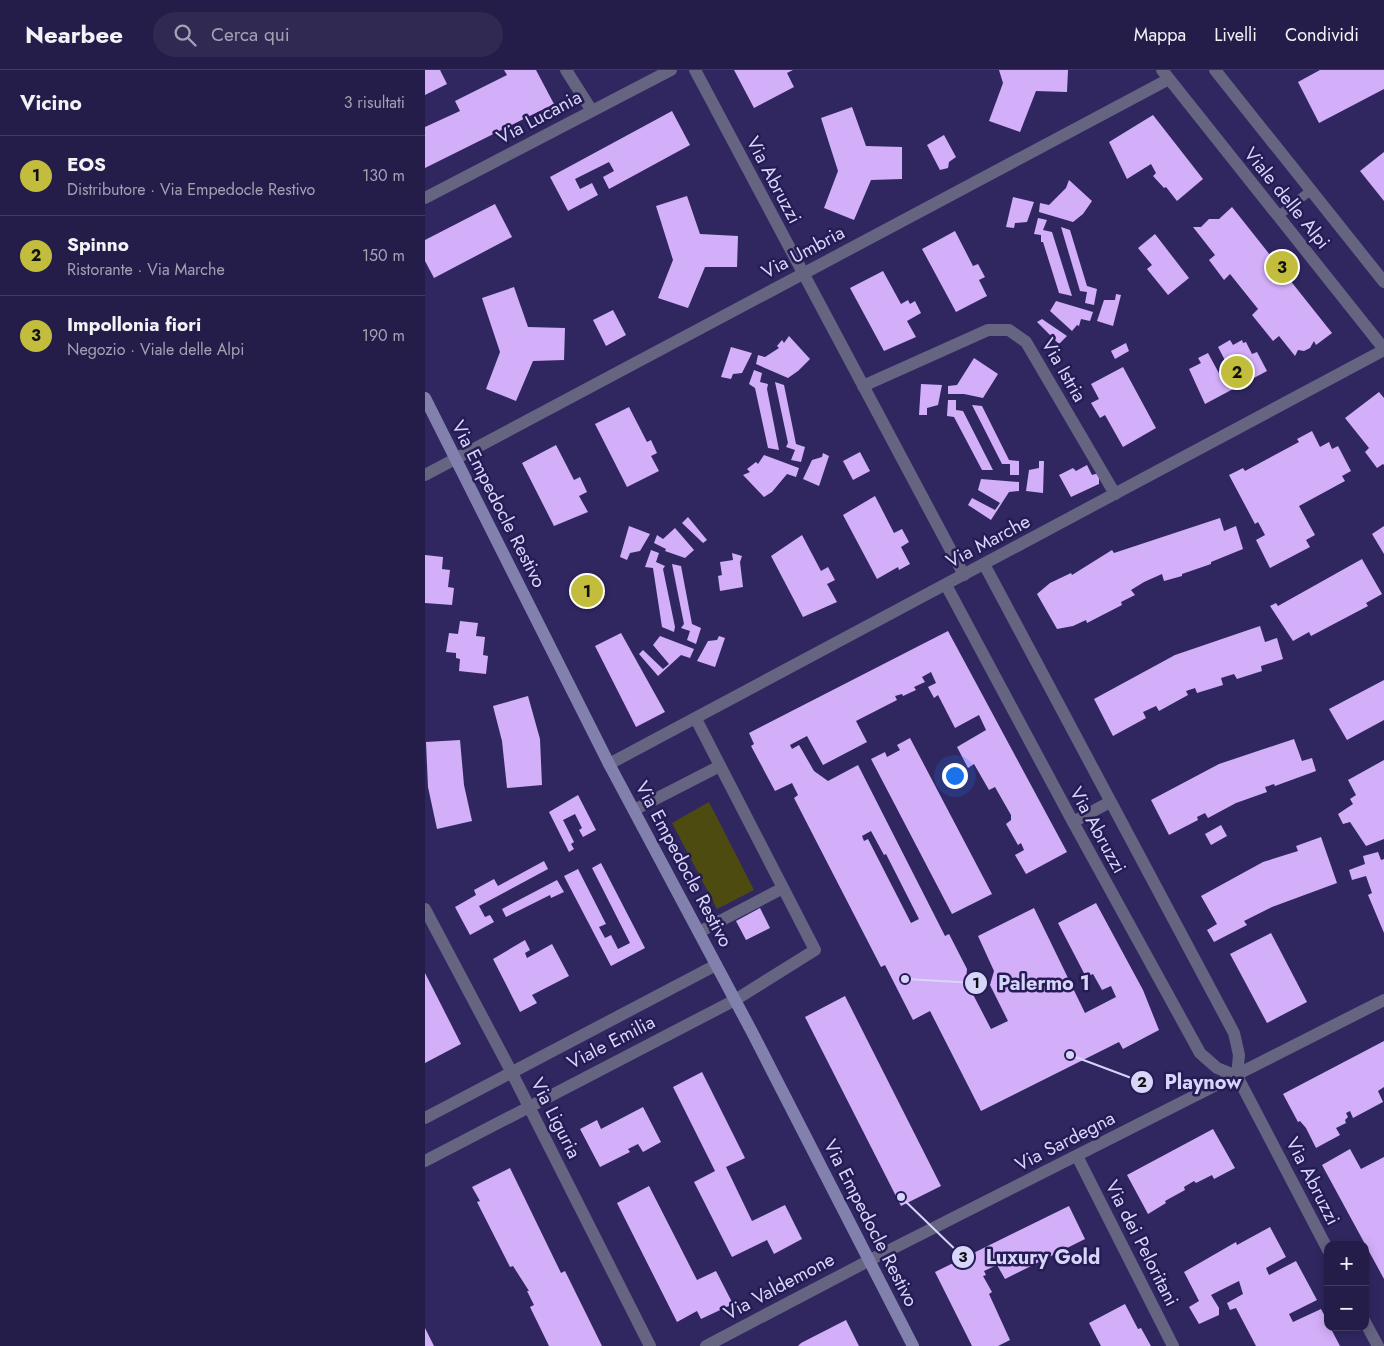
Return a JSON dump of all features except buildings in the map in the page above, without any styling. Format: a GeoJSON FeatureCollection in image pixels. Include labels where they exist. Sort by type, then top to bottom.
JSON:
{"type":"FeatureCollection","features":[{"type":"Feature","properties":{"kind":"street"},"geometry":{"type":"LineString","coordinates":[[566,70],[592,110]]}},
{"type":"Feature","properties":{"kind":"street","name":"Via Lucania"},"geometry":{"type":"LineString","coordinates":[[425,198],[671,70]]}},
{"type":"Feature","properties":{"kind":"street","name":"Via Abruzzi"},"geometry":{"type":"LineString","coordinates":[[695,70],[964,575]]}},
{"type":"Feature","properties":{"kind":"street","name":"Viale delle Alpi"},"geometry":{"type":"LineString","coordinates":[[1215,70],[1384,282]]}},
{"type":"Feature","properties":{"kind":"street","name":"Via Umbria"},"geometry":{"type":"LineString","coordinates":[[425,475],[803,274],[1165,75]]}},
{"type":"Feature","properties":{"kind":"street","name":"Viale delle Alpi"},"geometry":{"type":"LineString","coordinates":[[1165,75],[1384,349]]}},
{"type":"Feature","properties":{"kind":"street","name":"Via Istria"},"geometry":{"type":"LineString","coordinates":[[863,386],[988,330],[1009,330],[1026,342],[1115,494]]}},
{"type":"Feature","properties":{"kind":"street","name":"Via Marche"},"geometry":{"type":"LineString","coordinates":[[609,764],[1384,349]]}},
{"type":"Feature","properties":{"kind":"street","name":"Via Empedocle Restivo"},"geometry":{"type":"LineString","coordinates":[[425,398],[609,764],[735,1000],[913,1346]]}},
{"type":"Feature","properties":{"kind":"street","name":"Via Abruzzi"},"geometry":{"type":"LineString","coordinates":[[984,564],[1234,1033],[1239,1055],[1237,1076],[1324,1242]]}},
{"type":"Feature","properties":{"kind":"street","name":"Via Abruzzi"},"geometry":{"type":"LineString","coordinates":[[946,585],[1200,1053],[1217,1068],[1237,1076]]}},
{"type":"Feature","properties":{"kind":"street"},"geometry":{"type":"LineString","coordinates":[[696,719],[783,888],[699,932]]}},
{"type":"Feature","properties":{"kind":"street"},"geometry":{"type":"LineString","coordinates":[[634,810],[720,766]]}},
{"type":"Feature","properties":{"kind":"street"},"geometry":{"type":"LineString","coordinates":[[1073,822],[1110,802]]}},
{"type":"Feature","properties":{"kind":"street","name":"Viale Emilia"},"geometry":{"type":"LineString","coordinates":[[425,1161],[735,1000],[815,950],[783,888]]}},
{"type":"Feature","properties":{"kind":"street","name":"Via Liguria"},"geometry":{"type":"LineString","coordinates":[[425,909],[529,1106],[650,1346]]}},
{"type":"Feature","properties":{"kind":"street","name":"Viale Emilia"},"geometry":{"type":"LineString","coordinates":[[425,1118],[716,965]]}},
{"type":"Feature","properties":{"kind":"street","name":"Via Sardegna"},"geometry":{"type":"LineString","coordinates":[[870,1260],[1384,1000]]}},
{"type":"Feature","properties":{"kind":"street","name":"Via dei Peloritani"},"geometry":{"type":"LineString","coordinates":[[1077,1156],[1173,1346]]}},
{"type":"Feature","properties":{"kind":"street","name":"Via Valdemone"},"geometry":{"type":"LineString","coordinates":[[706,1346],[870,1260]]}},
{"type":"Feature","properties":{"kind":"street"},"geometry":{"type":"LineString","coordinates":[[1369,1329],[1378,1346]]}},
{"type":"Feature","properties":{"kind":"lane"},"geometry":{"type":"LineString","coordinates":[[1278,216],[1310,190]]}},
{"type":"Feature","properties":{"kind":"shaded area"},"geometry":{"type":"Polygon","coordinates":[[[709,802],[754,890],[717,909],[672,823],[709,802]]]}},
{"type":"Feature","properties":{"kind":"place","name":"Impollonia fiori"},"geometry":{"type":"Point","coordinates":[1282,267]}},
{"type":"Feature","properties":{"kind":"place","name":"Spinno"},"geometry":{"type":"Point","coordinates":[1237,372]}},
{"type":"Feature","properties":{"kind":"place","name":"EOS"},"geometry":{"type":"Point","coordinates":[587,591]}},
{"type":"Feature","properties":{"kind":"place","name":"Palermo 1"},"geometry":{"type":"Point","coordinates":[905,979]}},
{"type":"Feature","properties":{"kind":"place","name":"Playnow"},"geometry":{"type":"Point","coordinates":[1070,1055]}},
{"type":"Feature","properties":{"kind":"place","name":"Luxury Gold"},"geometry":{"type":"Point","coordinates":[901,1197]}}]}
